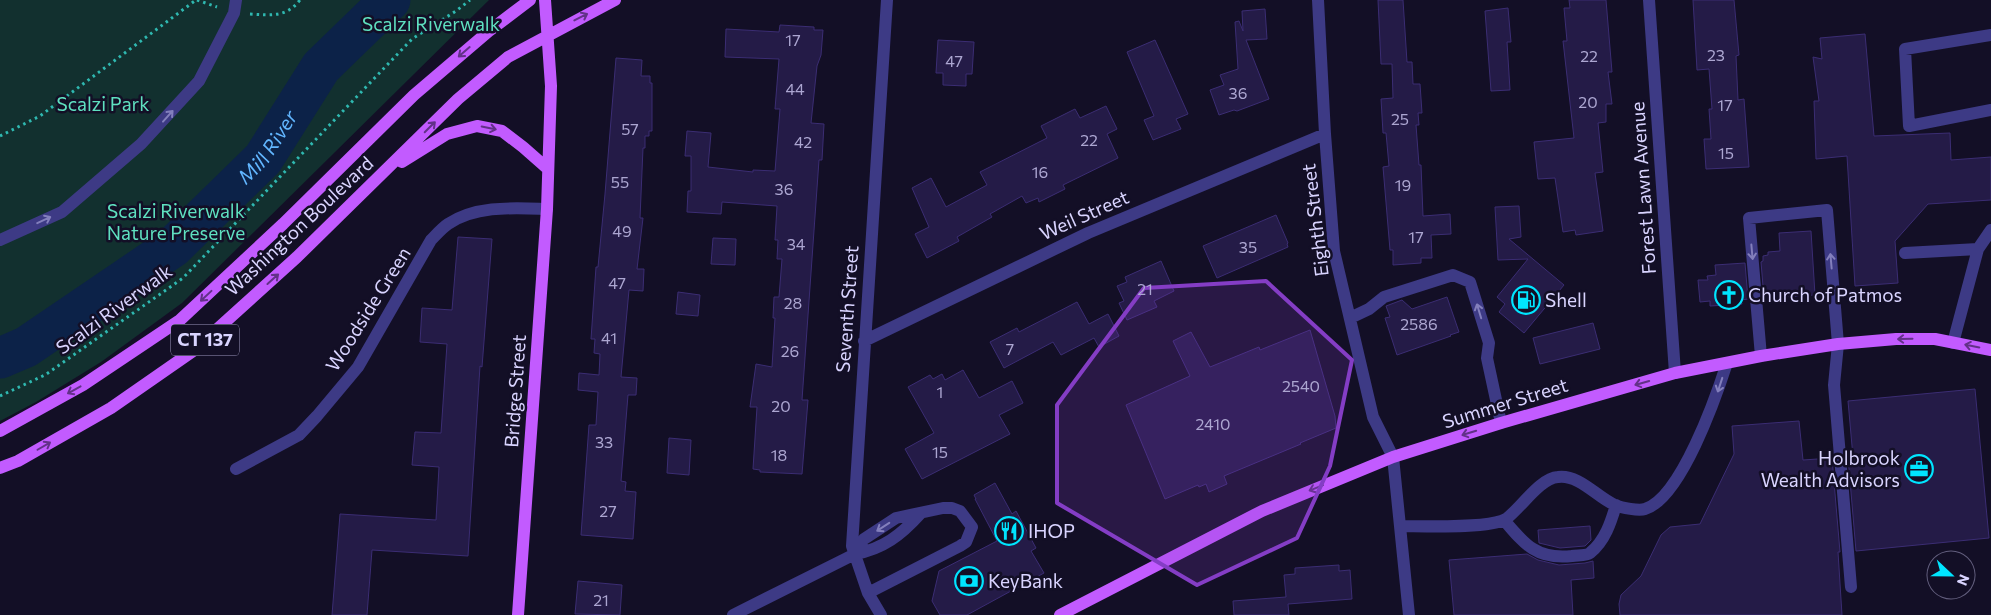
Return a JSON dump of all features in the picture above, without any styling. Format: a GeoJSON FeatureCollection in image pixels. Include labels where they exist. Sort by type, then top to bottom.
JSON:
{"type":"FeatureCollection","features":[{"type":"Feature","properties":{"kind":"main road","name":"Washington Boulevard"},"geometry":{"type":"LineString","coordinates":[[0,431],[83,385],[180,320],[283,224],[414,95],[488,31],[530,0]]}},
{"type":"Feature","properties":{"kind":"main road","name":"Bridge Street"},"geometry":{"type":"LineString","coordinates":[[518,615],[547,209],[551,86],[545,0]]}},
{"type":"Feature","properties":{"kind":"main road","name":"Washington Boulevard"},"geometry":{"type":"LineString","coordinates":[[0,468],[18,461],[111,408],[193,351],[298,257],[458,99],[508,57],[615,0]]}},
{"type":"Feature","properties":{"kind":"main road"},"geometry":{"type":"LineString","coordinates":[[383,174],[447,134],[477,126],[502,131],[548,169]]}},
{"type":"Feature","properties":{"kind":"main road","name":"Summer Street"},"geometry":{"type":"LineString","coordinates":[[1060,615],[1077,610],[1262,511],[1393,457],[1501,423],[1675,373],[1761,356],[1838,344],[1935,339],[1991,350]]}},
{"type":"Feature","properties":{"kind":"street"},"geometry":{"type":"LineString","coordinates":[[0,240],[62,212],[141,144],[199,81],[234,13],[236,0]]}},
{"type":"Feature","properties":{"kind":"street","name":"Seventh Street"},"geometry":{"type":"LineString","coordinates":[[881,615],[868,593],[852,546],[887,0]]}},
{"type":"Feature","properties":{"kind":"street","name":"Eighth Street"},"geometry":{"type":"LineString","coordinates":[[1318,0],[1325,134],[1334,251],[1373,417],[1393,457]]}},
{"type":"Feature","properties":{"kind":"street","name":"Forest Lawn Avenue"},"geometry":{"type":"LineString","coordinates":[[1649,0],[1675,373]]}},
{"type":"Feature","properties":{"kind":"street"},"geometry":{"type":"LineString","coordinates":[[1991,35],[1905,49],[1909,126],[1991,110]]}},
{"type":"Feature","properties":{"kind":"street","name":"Weil Street"},"geometry":{"type":"LineString","coordinates":[[864,341],[1088,233],[1325,134]]}},
{"type":"Feature","properties":{"kind":"street","name":"Woodside Green"},"geometry":{"type":"LineString","coordinates":[[236,469],[299,435],[317,416],[358,367],[432,240],[446,224],[464,216],[507,207],[547,209]]}},
{"type":"Feature","properties":{"kind":"street"},"geometry":{"type":"LineString","coordinates":[[1761,356],[1749,218],[1827,210],[1838,344],[1834,385],[1850,587]]}},
{"type":"Feature","properties":{"kind":"street"},"geometry":{"type":"LineString","coordinates":[[1953,343],[1978,249],[1991,230]]}},
{"type":"Feature","properties":{"kind":"street"},"geometry":{"type":"LineString","coordinates":[[1904,253],[1978,249]]}},
{"type":"Feature","properties":{"kind":"street"},"geometry":{"type":"LineString","coordinates":[[1350,318],[1370,309],[1384,297],[1454,275],[1470,282],[1489,343],[1487,358],[1501,423]]}},
{"type":"Feature","properties":{"kind":"street"},"geometry":{"type":"LineString","coordinates":[[1400,526],[1472,526],[1504,520],[1546,481],[1559,476],[1581,482],[1616,506],[1644,509],[1660,501],[1680,475],[1712,408],[1727,363]]}},
{"type":"Feature","properties":{"kind":"street"},"geometry":{"type":"LineString","coordinates":[[1393,457],[1409,615]]}},
{"type":"Feature","properties":{"kind":"street"},"geometry":{"type":"LineString","coordinates":[[1504,520],[1520,539],[1536,553],[1566,557],[1589,554],[1602,540],[1616,506]]}},
{"type":"Feature","properties":{"kind":"street"},"geometry":{"type":"LineString","coordinates":[[734,615],[855,554],[864,539],[896,518],[943,508],[952,508],[960,511],[967,519],[972,527],[966,542],[868,593]]}},
{"type":"Feature","properties":{"kind":"path"},"geometry":{"type":"LineString","coordinates":[[0,136],[40,116],[196,0]]}},
{"type":"Feature","properties":{"kind":"path","name":"Scalzi Riverwalk"},"geometry":{"type":"LineString","coordinates":[[0,396],[45,375],[183,278],[412,39],[470,0]]}},
{"type":"Feature","properties":{"kind":"highlighted area"},"geometry":{"type":"Polygon","coordinates":[[[1266,281],[1352,360],[1330,466],[1297,538],[1197,585],[1057,503],[1057,405],[1144,288],[1266,281]]]}},
{"type":"Feature","properties":{"kind":"green space"},"geometry":{"type":"Polygon","coordinates":[[[0,0],[489,0],[182,303],[101,362],[36,402],[0,421],[0,0]]]}},
{"type":"Feature","properties":{"kind":"building"},"geometry":{"type":"Polygon","coordinates":[[[1378,0],[1403,0],[1407,62],[1412,62],[1413,84],[1420,84],[1422,113],[1418,113],[1419,125],[1416,125],[1419,165],[1421,165],[1423,216],[1450,214],[1451,234],[1431,235],[1432,258],[1421,258],[1421,263],[1393,265],[1393,250],[1390,250],[1383,167],[1389,166],[1386,133],[1383,133],[1381,99],[1393,98],[1392,64],[1381,64],[1378,0]]]}},
{"type":"Feature","properties":{"kind":"building"},"geometry":{"type":"Polygon","coordinates":[[[1569,0],[1606,0],[1612,72],[1608,72],[1612,104],[1606,104],[1606,122],[1598,123],[1603,172],[1595,173],[1603,231],[1576,235],[1575,230],[1563,232],[1555,178],[1538,179],[1534,142],[1574,138],[1563,41],[1567,41],[1564,8],[1570,8],[1569,0]]]}},
{"type":"Feature","properties":{"kind":"building"},"geometry":{"type":"Polygon","coordinates":[[[1693,0],[1734,0],[1739,55],[1736,56],[1738,100],[1744,99],[1749,167],[1706,169],[1704,139],[1711,139],[1709,109],[1712,109],[1709,69],[1697,70],[1693,0]]]}},
{"type":"Feature","properties":{"kind":"building"},"geometry":{"type":"Polygon","coordinates":[[[1508,8],[1511,42],[1507,42],[1510,90],[1491,91],[1485,11],[1508,8]]]}},
{"type":"Feature","properties":{"kind":"building"},"geometry":{"type":"Polygon","coordinates":[[[1265,9],[1267,39],[1246,40],[1269,99],[1237,111],[1234,110],[1219,115],[1210,90],[1224,85],[1220,75],[1238,69],[1235,22],[1239,21],[1243,31],[1242,11],[1265,9]]]}},
{"type":"Feature","properties":{"kind":"building"},"geometry":{"type":"Polygon","coordinates":[[[780,25],[814,27],[814,30],[823,30],[811,123],[824,124],[822,160],[819,160],[802,400],[808,400],[802,474],[760,472],[760,470],[753,469],[757,407],[750,407],[756,364],[772,367],[775,318],[773,318],[774,297],[779,297],[782,259],[777,259],[778,240],[775,240],[777,206],[722,202],[721,214],[687,212],[688,191],[691,191],[691,156],[685,156],[687,131],[711,133],[708,167],[753,172],[753,170],[775,171],[780,109],[775,109],[779,59],[725,57],[726,29],[779,32],[780,25]]]}},
{"type":"Feature","properties":{"kind":"building"},"geometry":{"type":"Polygon","coordinates":[[[1865,34],[1874,136],[1950,133],[1951,160],[1991,157],[1991,200],[1928,204],[1895,241],[1898,283],[1855,286],[1847,156],[1816,159],[1814,101],[1819,101],[1813,57],[1822,59],[1820,38],[1865,34]]]}},
{"type":"Feature","properties":{"kind":"building"},"geometry":{"type":"Polygon","coordinates":[[[938,40],[974,42],[972,74],[966,74],[966,86],[943,85],[943,73],[936,73],[938,40]]]}},
{"type":"Feature","properties":{"kind":"building"},"geometry":{"type":"Polygon","coordinates":[[[1155,40],[1188,114],[1176,119],[1181,129],[1153,140],[1144,120],[1154,116],[1127,52],[1155,40]]]}},
{"type":"Feature","properties":{"kind":"building"},"geometry":{"type":"Polygon","coordinates":[[[616,58],[642,60],[641,76],[650,76],[650,83],[652,83],[652,131],[649,131],[649,136],[645,136],[645,148],[643,148],[640,218],[643,218],[637,269],[644,269],[643,291],[629,290],[621,377],[637,378],[636,395],[628,395],[621,481],[626,482],[625,491],[636,492],[633,539],[581,535],[589,425],[596,425],[598,392],[578,390],[579,373],[599,375],[600,354],[594,353],[595,339],[591,339],[616,58]]]}},
{"type":"Feature","properties":{"kind":"building"},"geometry":{"type":"Polygon","coordinates":[[[1106,106],[1117,129],[1107,134],[1118,158],[1063,185],[1065,189],[1039,202],[1038,198],[1026,203],[1022,196],[990,214],[992,217],[957,237],[959,241],[927,258],[915,234],[929,227],[912,188],[931,178],[946,207],[987,185],[980,172],[1047,138],[1041,126],[1075,109],[1080,118],[1106,106]]]}},
{"type":"Feature","properties":{"kind":"building","name":"Shell"},"geometry":{"type":"Polygon","coordinates":[[[1519,206],[1521,237],[1509,239],[1564,285],[1524,333],[1499,312],[1505,304],[1497,297],[1528,259],[1498,260],[1495,207],[1519,206]]]}},
{"type":"Feature","properties":{"kind":"building"},"geometry":{"type":"Polygon","coordinates":[[[1276,215],[1288,247],[1217,278],[1203,246],[1276,215]]]}},
{"type":"Feature","properties":{"kind":"building"},"geometry":{"type":"Polygon","coordinates":[[[1811,231],[1815,295],[1764,298],[1761,262],[1763,261],[1763,256],[1768,255],[1768,252],[1780,251],[1779,233],[1811,231]]]}},
{"type":"Feature","properties":{"kind":"building"},"geometry":{"type":"Polygon","coordinates":[[[458,237],[492,239],[482,367],[480,366],[468,556],[372,550],[367,615],[332,615],[340,514],[436,520],[439,467],[412,465],[415,432],[441,433],[447,344],[420,342],[422,308],[452,310],[458,237]]]}},
{"type":"Feature","properties":{"kind":"building"},"geometry":{"type":"Polygon","coordinates":[[[713,238],[736,239],[735,265],[711,264],[713,238]]]}},
{"type":"Feature","properties":{"kind":"building"},"geometry":{"type":"Polygon","coordinates":[[[1161,261],[1174,291],[1154,301],[1157,307],[1127,320],[1119,303],[1124,301],[1117,286],[1127,282],[1125,277],[1161,261]]]}},
{"type":"Feature","properties":{"kind":"building"},"geometry":{"type":"Polygon","coordinates":[[[1745,263],[1748,299],[1741,300],[1742,304],[1710,306],[1710,301],[1700,302],[1698,280],[1708,280],[1707,276],[1716,275],[1715,265],[1745,263]]]}},
{"type":"Feature","properties":{"kind":"building"},"geometry":{"type":"Polygon","coordinates":[[[678,292],[700,295],[698,316],[676,314],[678,292]]]}},
{"type":"Feature","properties":{"kind":"building"},"geometry":{"type":"Polygon","coordinates":[[[1447,297],[1459,332],[1397,355],[1385,318],[1390,317],[1386,306],[1402,300],[1412,309],[1447,297]]]}},
{"type":"Feature","properties":{"kind":"building"},"geometry":{"type":"Polygon","coordinates":[[[1077,302],[1089,324],[1108,314],[1119,336],[1099,347],[1094,338],[1061,355],[1053,342],[1004,368],[990,342],[1017,328],[1019,332],[1077,302]]]}},
{"type":"Feature","properties":{"kind":"building","name":"Shell"},"geometry":{"type":"Polygon","coordinates":[[[1593,323],[1600,349],[1540,364],[1533,338],[1593,323]]]}},
{"type":"Feature","properties":{"kind":"building"},"geometry":{"type":"Polygon","coordinates":[[[1310,330],[1335,416],[1336,428],[1224,476],[1227,484],[1209,492],[1206,484],[1199,487],[1198,485],[1165,499],[1126,405],[1190,376],[1173,341],[1191,332],[1210,367],[1259,347],[1260,350],[1310,330]]]}},
{"type":"Feature","properties":{"kind":"building"},"geometry":{"type":"Polygon","coordinates":[[[963,370],[979,398],[1012,381],[1023,403],[999,415],[1010,434],[922,479],[905,449],[934,433],[908,387],[930,375],[933,379],[942,374],[945,380],[963,370]]]}},
{"type":"Feature","properties":{"kind":"building","name":"Holbrook Wealth Advisors"},"geometry":{"type":"Polygon","coordinates":[[[1975,389],[1989,538],[1856,551],[1848,457],[1853,457],[1848,401],[1975,389]]]}},
{"type":"Feature","properties":{"kind":"building"},"geometry":{"type":"Polygon","coordinates":[[[1799,421],[1803,460],[1832,458],[1840,552],[1838,552],[1842,615],[1620,615],[1619,604],[1621,595],[1641,576],[1661,535],[1670,527],[1700,524],[1734,454],[1732,426],[1799,421]]]}},
{"type":"Feature","properties":{"kind":"building"},"geometry":{"type":"Polygon","coordinates":[[[669,438],[691,440],[689,475],[667,473],[669,438]]]}},
{"type":"Feature","properties":{"kind":"building"},"geometry":{"type":"Polygon","coordinates":[[[995,483],[1012,514],[1016,511],[1036,548],[1031,551],[1044,573],[967,615],[940,615],[932,601],[939,571],[997,541],[974,495],[995,483]]]}},
{"type":"Feature","properties":{"kind":"building"},"geometry":{"type":"Polygon","coordinates":[[[1590,526],[1591,540],[1585,546],[1560,548],[1539,543],[1538,530],[1590,526]]]}},
{"type":"Feature","properties":{"kind":"building"},"geometry":{"type":"Polygon","coordinates":[[[1527,554],[1538,560],[1559,565],[1593,561],[1594,578],[1571,580],[1573,615],[1454,615],[1449,560],[1527,554]]]}},
{"type":"Feature","properties":{"kind":"building"},"geometry":{"type":"Polygon","coordinates":[[[1339,565],[1339,571],[1350,570],[1352,599],[1288,604],[1289,615],[1234,615],[1233,601],[1286,597],[1284,575],[1295,574],[1295,568],[1339,565]]]}},
{"type":"Feature","properties":{"kind":"building"},"geometry":{"type":"Polygon","coordinates":[[[578,581],[622,585],[620,615],[575,614],[578,581]]]}},
{"type":"Feature","properties":{"kind":"waterway","name":"Mill River"},"geometry":{"type":"LineString","coordinates":[[0,358],[26,347],[173,247],[263,159],[321,67],[390,0]]}},
{"type":"Feature","properties":{"kind":"place","name":"Church of Patmos"},"geometry":{"type":"Point","coordinates":[1729,295]}},
{"type":"Feature","properties":{"kind":"place","name":"Shell"},"geometry":{"type":"Point","coordinates":[1526,300]}},
{"type":"Feature","properties":{"kind":"place","name":"Holbrook Wealth Advisors"},"geometry":{"type":"Point","coordinates":[1919,469]}},
{"type":"Feature","properties":{"kind":"place","name":"IHOP"},"geometry":{"type":"Point","coordinates":[1009,531]}},
{"type":"Feature","properties":{"kind":"place","name":"KeyBank"},"geometry":{"type":"Point","coordinates":[969,581]}},
{"type":"Feature","properties":{"kind":"park label","name":"Scalzi Park"},"geometry":{"type":"Point","coordinates":[103,104]}},
{"type":"Feature","properties":{"kind":"park label","name":"Scalzi Riverwalk Nature Preserve"},"geometry":{"type":"Point","coordinates":[176,222]}}]}
